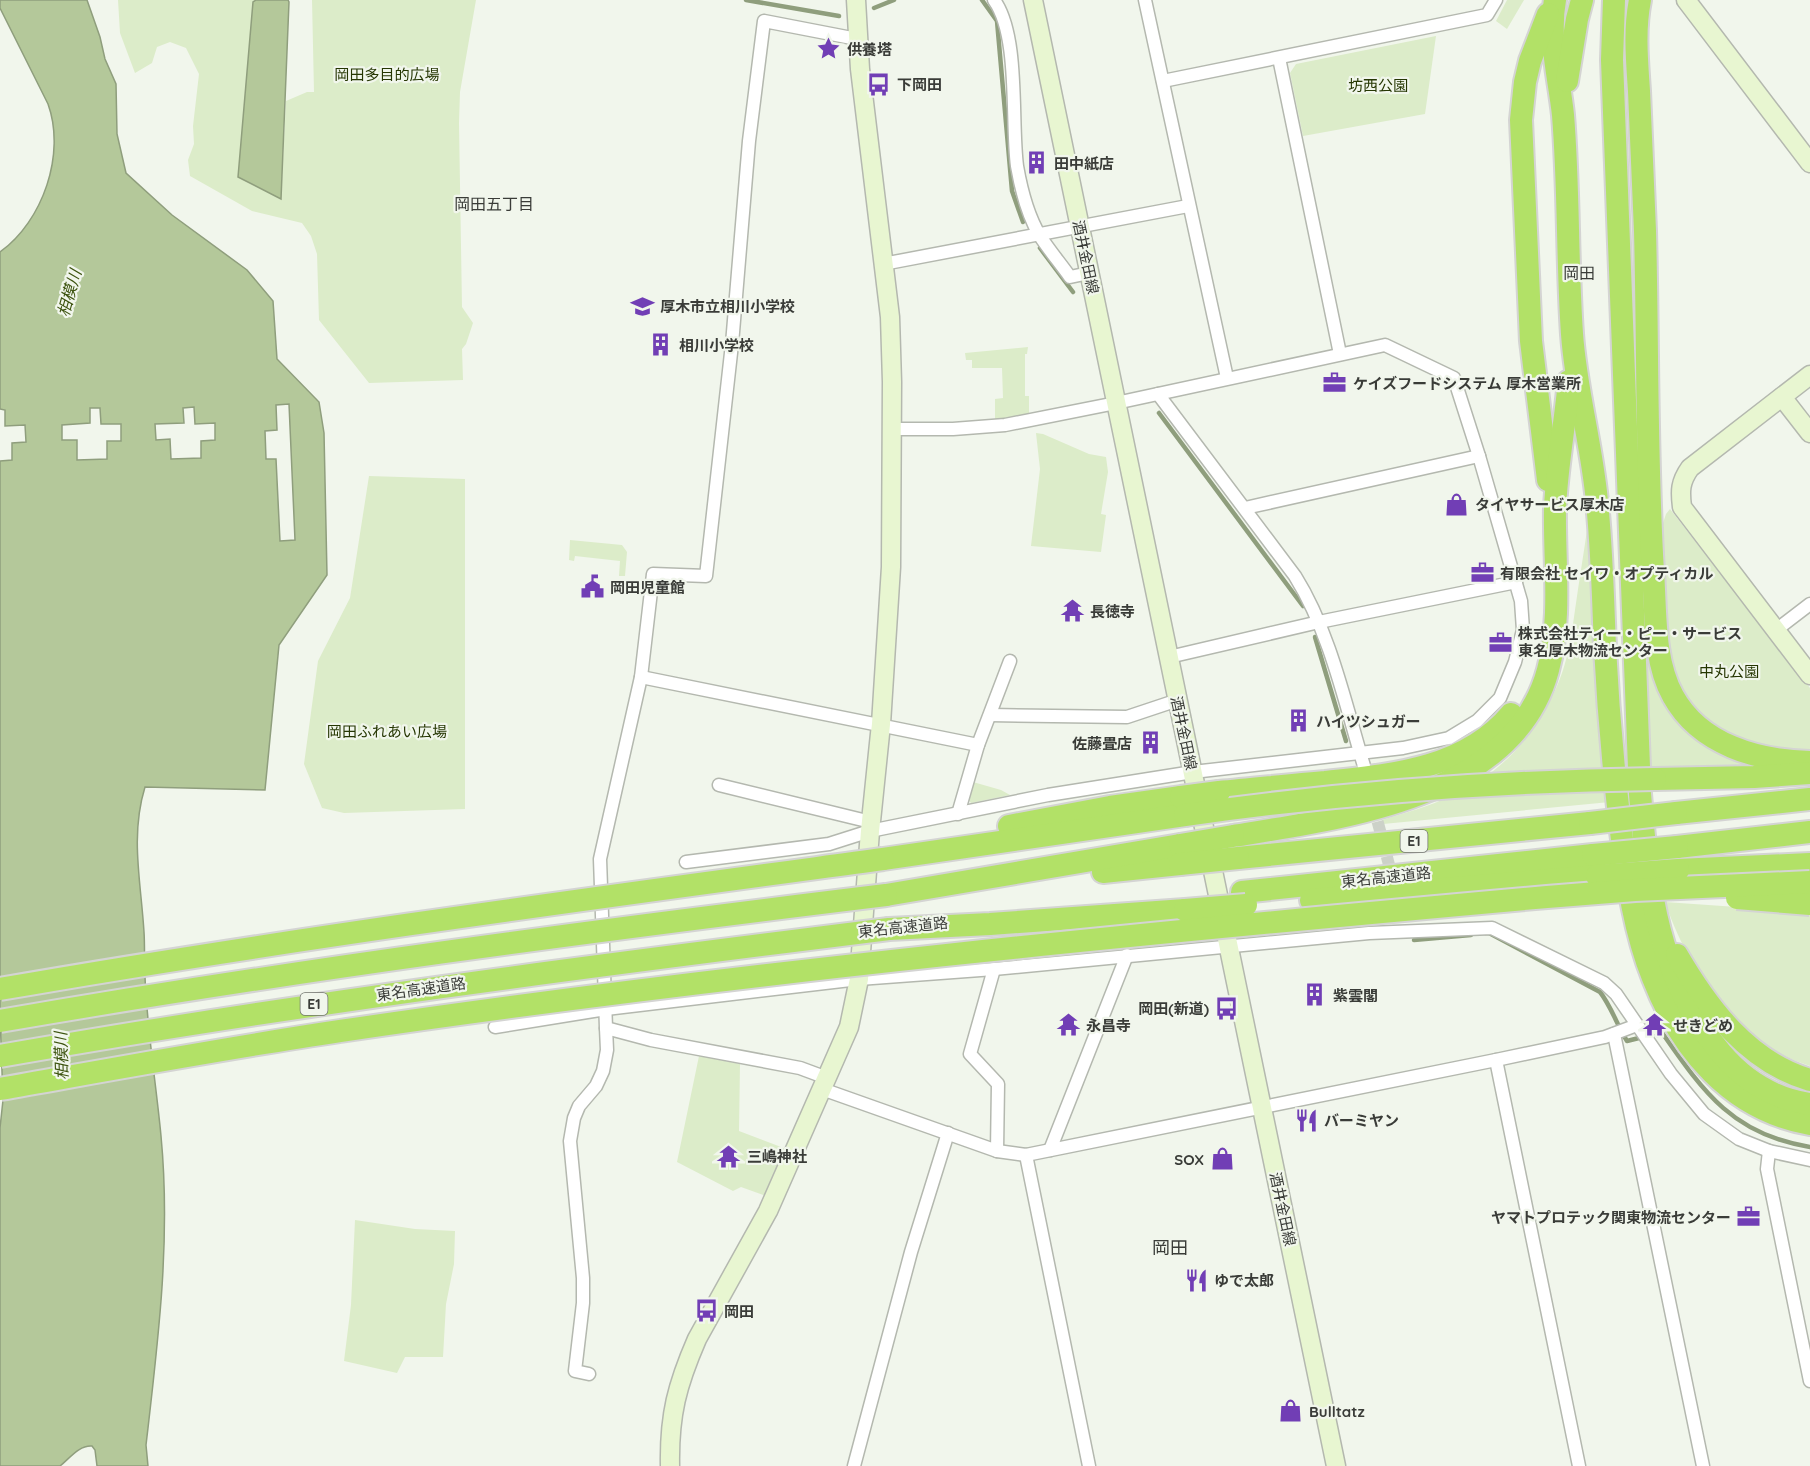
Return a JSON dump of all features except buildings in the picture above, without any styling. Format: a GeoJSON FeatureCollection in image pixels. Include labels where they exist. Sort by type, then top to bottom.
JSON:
{"type":"FeatureCollection","features":[{"type":"Feature","properties":{"kind":"highway"},"geometry":{"type":"LineString","coordinates":[[1554,0],[1553,38],[1563,116],[1572,335],[1581,406],[1597,499],[1610,732],[1617,797],[1628,883],[1643,951],[1653,980],[1670,1014],[1691,1047],[1717,1078],[1759,1108],[1793,1121],[1810,1124]]}},
{"type":"Feature","properties":{"kind":"highway"},"geometry":{"type":"LineString","coordinates":[[1554,0],[1530,61],[1522,101],[1521,120],[1531,341],[1555,538]]}},
{"type":"Feature","properties":{"kind":"highway"},"geometry":{"type":"LineString","coordinates":[[1563,116],[1569,63],[1582,0]]}},
{"type":"Feature","properties":{"kind":"highway"},"geometry":{"type":"LineString","coordinates":[[1614,0],[1612,60],[1640,794],[1653,905],[1661,939],[1674,977],[1692,1013],[1714,1045],[1734,1068],[1760,1087],[1789,1100],[1810,1104]]}},
{"type":"Feature","properties":{"kind":"highway"},"geometry":{"type":"LineString","coordinates":[[1640,0],[1637,50],[1647,323],[1650,524],[1659,648],[1667,680],[1680,708],[1702,731],[1731,746],[1766,756],[1810,762]]}},
{"type":"Feature","properties":{"kind":"highway"},"geometry":{"type":"LineString","coordinates":[[1625,410],[1647,323]]}},
{"type":"Feature","properties":{"kind":"highway"},"geometry":{"type":"LineString","coordinates":[[1235,847],[1394,802],[1442,784],[1485,759],[1511,737],[1523,722],[1541,690],[1552,653],[1556,614],[1557,474],[1567,405],[1572,335]]}},
{"type":"Feature","properties":{"kind":"highway"},"geometry":{"type":"LineString","coordinates":[[1626,435],[1650,524]]}},
{"type":"Feature","properties":{"kind":"highway"},"geometry":{"type":"LineString","coordinates":[[1183,806],[1219,792],[1410,771],[1445,760],[1478,744],[1505,722],[1527,693],[1548,637],[1556,585]]}},
{"type":"Feature","properties":{"kind":"highway"},"geometry":{"type":"LineString","coordinates":[[0,989],[472,914],[820,867],[1183,806],[1236,808],[1431,789],[1560,781],[1754,777],[1810,773]]}},
{"type":"Feature","properties":{"kind":"highway","name":"E1"},"geometry":{"type":"LineString","coordinates":[[0,1021],[323,969],[615,928],[886,895],[1235,847],[1590,824],[1810,799]]}},
{"type":"Feature","properties":{"kind":"highway","name":"東名高速道路"},"geometry":{"type":"LineString","coordinates":[[0,1056],[145,1030],[329,1002],[889,928],[1244,898],[1593,875],[1677,847],[1810,832]]}},
{"type":"Feature","properties":{"kind":"highway"},"geometry":{"type":"LineString","coordinates":[[0,1089],[337,1032],[644,990],[1593,875],[1810,864]]}},
{"type":"Feature","properties":{"kind":"highway"},"geometry":{"type":"LineString","coordinates":[[1593,875],[1810,882]]}},
{"type":"Feature","properties":{"kind":"highway"},"geometry":{"type":"LineString","coordinates":[[1593,875],[1683,894],[1810,904]]}},
{"type":"Feature","properties":{"kind":"highway"},"geometry":{"type":"LineString","coordinates":[[1653,905],[1666,936],[1688,974],[1734,1034],[1761,1058],[1786,1072],[1810,1080]]}},
{"type":"Feature","properties":{"kind":"street"},"geometry":{"type":"LineString","coordinates":[[995,0],[1002,11],[1009,38],[1017,167],[1027,205],[1040,235],[1070,277],[1089,273]]}},
{"type":"Feature","properties":{"kind":"street","name":"酒井金田線"},"geometry":{"type":"LineString","coordinates":[[1033,0],[1336,1466]]}},
{"type":"Feature","properties":{"kind":"street"},"geometry":{"type":"LineString","coordinates":[[1145,0],[1227,378]]}},
{"type":"Feature","properties":{"kind":"street"},"geometry":{"type":"LineString","coordinates":[[1163,81],[1487,15],[1496,0]]}},
{"type":"Feature","properties":{"kind":"street"},"geometry":{"type":"LineString","coordinates":[[1686,0],[1810,163]]}},
{"type":"Feature","properties":{"kind":"street"},"geometry":{"type":"LineString","coordinates":[[589,1374],[575,1371],[581,1331],[583,1278],[570,1141],[574,1118],[579,1106],[596,1086],[603,1071],[607,1050],[600,859],[641,677],[653,574],[706,576],[732,344],[749,141],[764,21],[858,12],[890,317],[892,429],[891,567],[881,724],[870,827],[859,979],[849,1027],[768,1211],[690,1356],[674,1400],[670,1423],[670,1466]]}},
{"type":"Feature","properties":{"kind":"street"},"geometry":{"type":"LineString","coordinates":[[1279,58],[1340,354]]}},
{"type":"Feature","properties":{"kind":"street"},"geometry":{"type":"LineString","coordinates":[[883,264],[1188,206]]}},
{"type":"Feature","properties":{"kind":"street"},"geometry":{"type":"LineString","coordinates":[[686,862],[828,844],[870,827],[958,814],[1048,795],[1192,772],[1403,748],[1449,738],[1477,721],[1500,698],[1515,662],[1523,630],[1521,601],[1454,378],[1385,345],[1005,425],[953,429],[892,429]]}},
{"type":"Feature","properties":{"kind":"street"},"geometry":{"type":"LineString","coordinates":[[1810,375],[1690,468],[1682,479],[1680,491],[1682,507],[1810,675]]}},
{"type":"Feature","properties":{"kind":"street"},"geometry":{"type":"LineString","coordinates":[[1158,394],[1295,576],[1319,622],[1364,766]]}},
{"type":"Feature","properties":{"kind":"street"},"geometry":{"type":"LineString","coordinates":[[1782,397],[1810,433]]}},
{"type":"Feature","properties":{"kind":"street"},"geometry":{"type":"LineString","coordinates":[[1245,508],[1479,456]]}},
{"type":"Feature","properties":{"kind":"street"},"geometry":{"type":"LineString","coordinates":[[1169,657],[1319,622],[1516,582]]}},
{"type":"Feature","properties":{"kind":"street"},"geometry":{"type":"LineString","coordinates":[[1776,630],[1810,604]]}},
{"type":"Feature","properties":{"kind":"street"},"geometry":{"type":"LineString","coordinates":[[958,814],[978,745],[1010,661]]}},
{"type":"Feature","properties":{"kind":"street"},"geometry":{"type":"LineString","coordinates":[[641,677],[978,745]]}},
{"type":"Feature","properties":{"kind":"street"},"geometry":{"type":"LineString","coordinates":[[990,715],[1127,717],[1178,700]]}},
{"type":"Feature","properties":{"kind":"street"},"geometry":{"type":"LineString","coordinates":[[719,785],[870,827]]}},
{"type":"Feature","properties":{"kind":"street"},"geometry":{"type":"LineString","coordinates":[[1402,916],[1406,932]]}},
{"type":"Feature","properties":{"kind":"street"},"geometry":{"type":"LineString","coordinates":[[495,1027],[606,1009],[859,979],[994,969],[1229,946],[1406,932],[1492,928],[1604,983],[1616,994],[1703,1466]]}},
{"type":"Feature","properties":{"kind":"street"},"geometry":{"type":"LineString","coordinates":[[1050,1150],[1127,955]]}},
{"type":"Feature","properties":{"kind":"street"},"geometry":{"type":"LineString","coordinates":[[994,969],[970,1054],[998,1084],[997,1151]]}},
{"type":"Feature","properties":{"kind":"street"},"geometry":{"type":"LineString","coordinates":[[606,1028],[651,1040],[800,1068],[825,1083],[948,1133],[997,1151],[1026,1155],[1263,1109],[1496,1060],[1624,1030]]}},
{"type":"Feature","properties":{"kind":"street"},"geometry":{"type":"LineString","coordinates":[[1624,1030],[1671,1074],[1704,1114],[1739,1139],[1769,1151],[1810,1160]]}},
{"type":"Feature","properties":{"kind":"street"},"geometry":{"type":"LineString","coordinates":[[1496,1060],[1579,1466]]}},
{"type":"Feature","properties":{"kind":"street"},"geometry":{"type":"LineString","coordinates":[[854,1466],[911,1252],[948,1133]]}},
{"type":"Feature","properties":{"kind":"street"},"geometry":{"type":"LineString","coordinates":[[1769,1151],[1767,1169],[1810,1381]]}},
{"type":"Feature","properties":{"kind":"street"},"geometry":{"type":"LineString","coordinates":[[1026,1155],[1089,1466]]}},
{"type":"Feature","properties":{"kind":"green space","name":"岡田多目的広場"},"geometry":{"type":"Polygon","coordinates":[[[118,0],[256,0],[253,3],[238,177],[281,199],[286,101],[307,92],[314,92],[312,0],[476,0],[460,92],[462,307],[473,323],[462,349],[463,380],[369,383],[319,320],[317,254],[311,236],[302,223],[252,211],[190,176],[188,160],[194,144],[193,126],[199,74],[186,48],[170,42],[157,47],[152,63],[135,73],[120,33],[118,0]]]}},
{"type":"Feature","properties":{"kind":"green space"},"geometry":{"type":"Polygon","coordinates":[[[1507,0],[1524,0],[1507,29],[1496,21],[1507,0]]]}},
{"type":"Feature","properties":{"kind":"green space","name":"坊西公園"},"geometry":{"type":"Polygon","coordinates":[[[1436,36],[1425,114],[1303,136],[1290,73],[1296,64],[1436,36]]]}},
{"type":"Feature","properties":{"kind":"green space"},"geometry":{"type":"Polygon","coordinates":[[[1028,347],[1027,354],[1025,354],[1025,396],[1029,396],[1029,416],[995,422],[995,399],[1003,398],[1002,368],[972,368],[972,360],[966,360],[965,353],[1028,347]]]}},
{"type":"Feature","properties":{"kind":"green space"},"geometry":{"type":"Polygon","coordinates":[[[1036,433],[1089,454],[1106,457],[1108,472],[1101,514],[1106,515],[1101,552],[1031,546],[1040,469],[1036,433]]]}},
{"type":"Feature","properties":{"kind":"green space","name":"岡田ふれあい広場"},"geometry":{"type":"Polygon","coordinates":[[[369,476],[465,479],[465,809],[344,813],[322,808],[304,764],[318,661],[350,598],[369,476]]]}},
{"type":"Feature","properties":{"kind":"green space","name":"中丸公園"},"geometry":{"type":"Polygon","coordinates":[[[1670,509],[1810,688],[1810,753],[1758,746],[1740,741],[1708,726],[1694,715],[1683,701],[1678,692],[1670,660],[1659,535],[1670,509]]]}},
{"type":"Feature","properties":{"kind":"green space"},"geometry":{"type":"Polygon","coordinates":[[[1588,523],[1610,802],[1383,824],[1382,820],[1435,803],[1471,786],[1505,761],[1533,730],[1554,693],[1567,658],[1588,523]]]}},
{"type":"Feature","properties":{"kind":"green space"},"geometry":{"type":"Polygon","coordinates":[[[570,540],[622,545],[627,552],[625,576],[619,576],[620,561],[575,556],[574,561],[569,560],[570,540]]]}},
{"type":"Feature","properties":{"kind":"green space"},"geometry":{"type":"Polygon","coordinates":[[[1641,575],[1680,724],[1697,739],[1715,750],[1734,759],[1756,765],[1647,771],[1641,575]]]}},
{"type":"Feature","properties":{"kind":"green space"},"geometry":{"type":"Polygon","coordinates":[[[973,782],[1010,795],[971,803],[968,799],[973,782]]]}},
{"type":"Feature","properties":{"kind":"green space"},"geometry":{"type":"Polygon","coordinates":[[[1665,902],[1810,912],[1810,1066],[1760,1041],[1719,1002],[1687,954],[1665,902]]]}},
{"type":"Feature","properties":{"kind":"green space"},"geometry":{"type":"Polygon","coordinates":[[[699,1056],[740,1064],[739,1131],[789,1150],[769,1197],[741,1187],[733,1191],[677,1162],[699,1056]]]}},
{"type":"Feature","properties":{"kind":"green space"},"geometry":{"type":"Polygon","coordinates":[[[355,1220],[415,1229],[455,1231],[454,1264],[446,1304],[443,1357],[405,1357],[397,1373],[344,1361],[351,1305],[355,1220]]]}},
{"type":"Feature","properties":{"kind":"water","name":"相模川"},"geometry":{"type":"Polygon","coordinates":[[[0,0],[87,0],[105,59],[116,84],[117,134],[126,173],[172,215],[247,270],[273,301],[277,359],[319,402],[324,433],[327,575],[279,645],[265,790],[145,787],[141,805],[137,841],[138,859],[148,1017],[161,1136],[165,1214],[162,1291],[146,1445],[148,1466],[97,1466],[95,1450],[92,1446],[87,1446],[60,1466],[0,1466],[0,1128],[3,1100],[0,1014],[0,461],[12,460],[12,443],[26,442],[25,425],[5,426],[5,410],[0,409],[0,252],[15,239],[39,205],[52,165],[54,144],[53,123],[48,104],[0,8],[0,0]],[[289,404],[276,405],[277,430],[265,431],[266,459],[276,459],[280,541],[295,540],[289,404]],[[194,407],[183,408],[184,423],[155,424],[156,440],[170,439],[171,459],[201,458],[201,441],[215,440],[215,423],[195,424],[194,407]],[[90,408],[90,423],[62,425],[62,440],[77,440],[77,460],[107,459],[107,441],[121,441],[121,424],[101,424],[100,408],[90,408]]]}},
{"type":"Feature","properties":{"kind":"water"},"geometry":{"type":"Polygon","coordinates":[[[256,0],[288,0],[289,2],[281,199],[238,177],[253,2],[256,0]]]}},
{"type":"Feature","properties":{"kind":"waterway"},"geometry":{"type":"LineString","coordinates":[[746,0],[839,16]]}},
{"type":"Feature","properties":{"kind":"waterway"},"geometry":{"type":"LineString","coordinates":[[874,8],[894,0]]}},
{"type":"Feature","properties":{"kind":"waterway"},"geometry":{"type":"LineString","coordinates":[[982,0],[997,21],[1012,191],[1023,222]]}},
{"type":"Feature","properties":{"kind":"waterway"},"geometry":{"type":"LineString","coordinates":[[1040,248],[1073,292]]}},
{"type":"Feature","properties":{"kind":"waterway"},"geometry":{"type":"LineString","coordinates":[[1159,413],[1303,606]]}},
{"type":"Feature","properties":{"kind":"waterway"},"geometry":{"type":"LineString","coordinates":[[1315,637],[1346,741]]}},
{"type":"Feature","properties":{"kind":"waterway"},"geometry":{"type":"LineString","coordinates":[[1485,933],[1489,933],[1600,992],[1627,1041],[1639,1038]]}},
{"type":"Feature","properties":{"kind":"waterway"},"geometry":{"type":"LineString","coordinates":[[1414,940],[1471,935]]}},
{"type":"Feature","properties":{"kind":"waterway"},"geometry":{"type":"LineString","coordinates":[[1657,1035],[1663,1034],[1707,1093],[1741,1122],[1761,1133],[1810,1147]]}},
{"type":"Feature","properties":{"kind":"tunnel"},"geometry":{"type":"LineString","coordinates":[[1373,804],[1393,880]]}},
{"type":"Feature","properties":{"kind":"place","name":"供養塔"},"geometry":{"type":"Point","coordinates":[829,49]}},
{"type":"Feature","properties":{"kind":"place","name":"下岡田"},"geometry":{"type":"Point","coordinates":[879,84]}},
{"type":"Feature","properties":{"kind":"place","name":"田中紙店"},"geometry":{"type":"Point","coordinates":[1036,163]}},
{"type":"Feature","properties":{"kind":"place","name":"厚木市立相川小学校"},"geometry":{"type":"Point","coordinates":[642,306]}},
{"type":"Feature","properties":{"kind":"place","name":"相川小学校"},"geometry":{"type":"Point","coordinates":[661,345]}},
{"type":"Feature","properties":{"kind":"place","name":"ケイズフードシステム 厚木営業所"},"geometry":{"type":"Point","coordinates":[1335,383]}},
{"type":"Feature","properties":{"kind":"place","name":"タイヤサービス厚木店"},"geometry":{"type":"Point","coordinates":[1457,504]}},
{"type":"Feature","properties":{"kind":"place","name":"有限会社 セイワ・オプティカル"},"geometry":{"type":"Point","coordinates":[1482,573]}},
{"type":"Feature","properties":{"kind":"place","name":"岡田児童館"},"geometry":{"type":"Point","coordinates":[592,587]}},
{"type":"Feature","properties":{"kind":"place","name":"長徳寺"},"geometry":{"type":"Point","coordinates":[1072,611]}},
{"type":"Feature","properties":{"kind":"place","name":"株式会社ティー・ピー・サービス 東名厚木物流センター"},"geometry":{"type":"Point","coordinates":[1500,642]}},
{"type":"Feature","properties":{"kind":"place","name":"ハイツシュガー"},"geometry":{"type":"Point","coordinates":[1298,721]}},
{"type":"Feature","properties":{"kind":"place","name":"佐藤畳店"},"geometry":{"type":"Point","coordinates":[1150,743]}},
{"type":"Feature","properties":{"kind":"place","name":"紫雲閣"},"geometry":{"type":"Point","coordinates":[1315,995]}},
{"type":"Feature","properties":{"kind":"place","name":"岡田(新道)"},"geometry":{"type":"Point","coordinates":[1227,1008]}},
{"type":"Feature","properties":{"kind":"place","name":"永昌寺"},"geometry":{"type":"Point","coordinates":[1068,1025]}},
{"type":"Feature","properties":{"kind":"place","name":"せきどめ"},"geometry":{"type":"Point","coordinates":[1655,1025]}},
{"type":"Feature","properties":{"kind":"place","name":"バーミヤン"},"geometry":{"type":"Point","coordinates":[1306,1120]}},
{"type":"Feature","properties":{"kind":"place","name":"三嶋神社"},"geometry":{"type":"Point","coordinates":[729,1156]}},
{"type":"Feature","properties":{"kind":"place","name":"SOX"},"geometry":{"type":"Point","coordinates":[1222,1159]}},
{"type":"Feature","properties":{"kind":"place","name":"ヤマトプロテック関東物流センター"},"geometry":{"type":"Point","coordinates":[1749,1217]}},
{"type":"Feature","properties":{"kind":"place","name":"ゆで太郎"},"geometry":{"type":"Point","coordinates":[1196,1280]}},
{"type":"Feature","properties":{"kind":"place","name":"岡田"},"geometry":{"type":"Point","coordinates":[706,1311]}},
{"type":"Feature","properties":{"kind":"place","name":"Bulltatz"},"geometry":{"type":"Point","coordinates":[1291,1411]}},
{"type":"Feature","properties":{"kind":"district","name":"岡田五丁目"},"geometry":{"type":"Point","coordinates":[494,204]}},
{"type":"Feature","properties":{"kind":"district","name":"岡田"},"geometry":{"type":"Point","coordinates":[1579,273]}},
{"type":"Feature","properties":{"kind":"district","name":"岡田"},"geometry":{"type":"Point","coordinates":[1170,1247]}}]}
